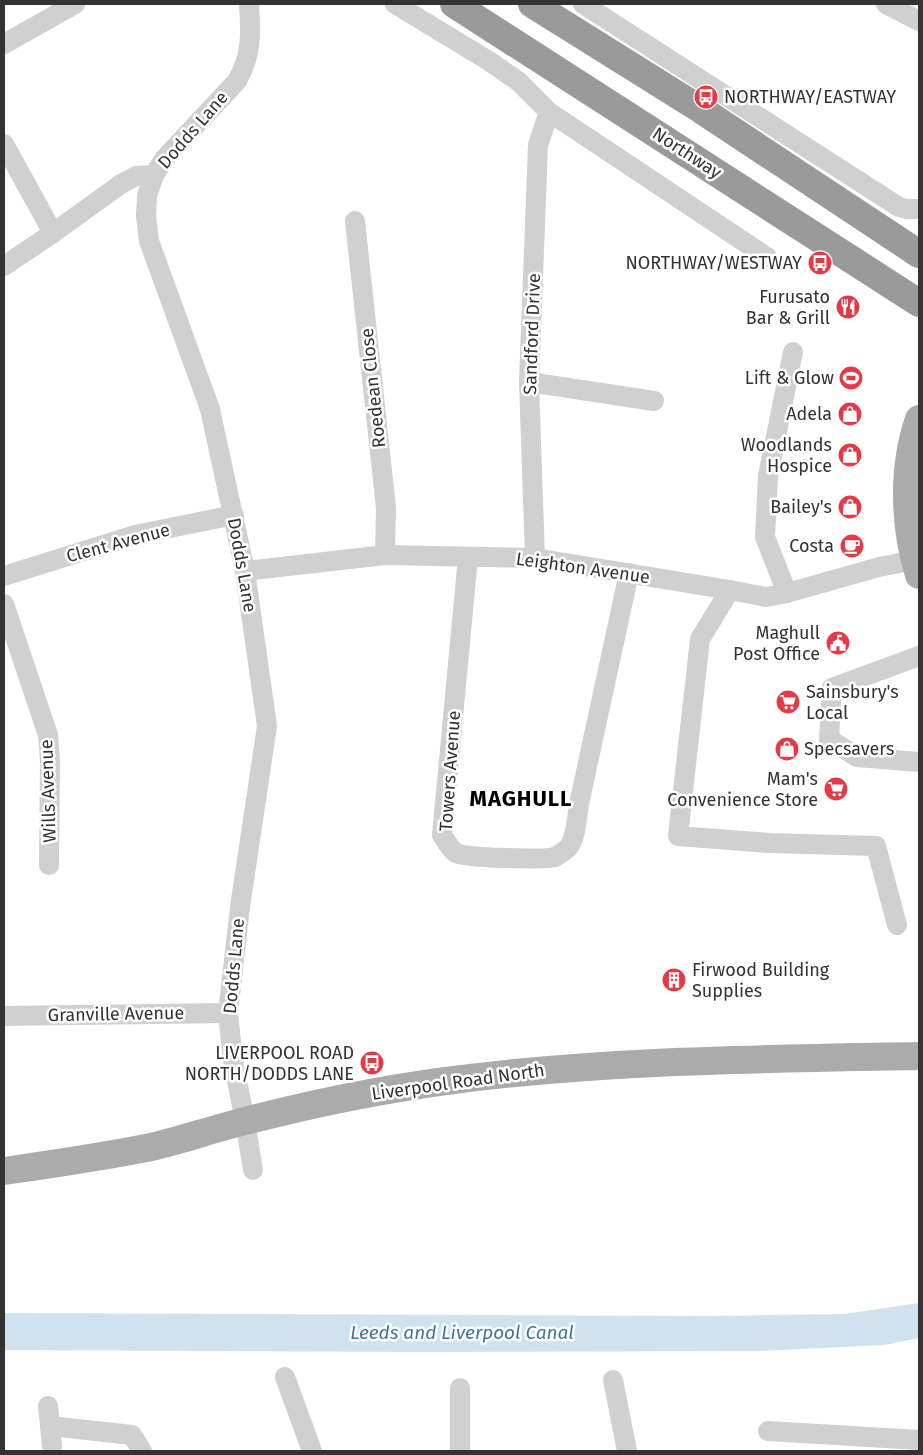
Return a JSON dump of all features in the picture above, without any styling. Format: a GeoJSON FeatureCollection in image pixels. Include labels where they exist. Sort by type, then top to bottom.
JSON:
{"type":"FeatureCollection","features":[{"type":"Feature","properties":{"kind":"highway","name":"Northway"},"geometry":{"type":"LineString","coordinates":[[454,4],[919,303]]}},
{"type":"Feature","properties":{"kind":"highway"},"geometry":{"type":"LineString","coordinates":[[532,4],[700,109],[919,254]]}},
{"type":"Feature","properties":{"kind":"main road"},"geometry":{"type":"LineString","coordinates":[[897,239],[919,269]]}},
{"type":"Feature","properties":{"kind":"main road"},"geometry":{"type":"LineString","coordinates":[[917,568],[909,526],[908,498],[909,466],[914,432],[919,419]]}},
{"type":"Feature","properties":{"kind":"main road","name":"Liverpool Road North"},"geometry":{"type":"LineString","coordinates":[[4,1171],[152,1147],[245,1121],[348,1098],[445,1081],[558,1069],[731,1060],[919,1056]]}},
{"type":"Feature","properties":{"kind":"street"},"geometry":{"type":"LineString","coordinates":[[4,44],[75,4]]}},
{"type":"Feature","properties":{"kind":"street","name":"Dodds Lane"},"geometry":{"type":"LineString","coordinates":[[249,4],[249,55],[244,68],[237,81],[165,158],[154,175],[147,196],[146,216],[150,241],[210,408],[245,571],[267,726],[240,907],[228,1013],[232,1061],[253,1170]]}},
{"type":"Feature","properties":{"kind":"street"},"geometry":{"type":"LineString","coordinates":[[395,4],[489,61],[518,81],[549,112],[767,257]]}},
{"type":"Feature","properties":{"kind":"street"},"geometry":{"type":"LineString","coordinates":[[583,4],[899,207],[919,209]]}},
{"type":"Feature","properties":{"kind":"street"},"geometry":{"type":"LineString","coordinates":[[894,5],[919,22]]}},
{"type":"Feature","properties":{"kind":"street","name":"Sandford Drive"},"geometry":{"type":"LineString","coordinates":[[535,558],[529,382],[538,145],[549,112]]}},
{"type":"Feature","properties":{"kind":"street"},"geometry":{"type":"LineString","coordinates":[[4,144],[53,233]]}},
{"type":"Feature","properties":{"kind":"street"},"geometry":{"type":"LineString","coordinates":[[4,266],[121,184],[136,176],[154,175]]}},
{"type":"Feature","properties":{"kind":"street","name":"Roedean Close"},"geometry":{"type":"LineString","coordinates":[[355,221],[386,508],[385,555]]}},
{"type":"Feature","properties":{"kind":"street"},"geometry":{"type":"LineString","coordinates":[[787,594],[765,537],[768,476],[793,352]]}},
{"type":"Feature","properties":{"kind":"street"},"geometry":{"type":"LineString","coordinates":[[529,382],[654,401]]}},
{"type":"Feature","properties":{"kind":"street","name":"Clent Avenue"},"geometry":{"type":"LineString","coordinates":[[4,576],[135,535],[234,515]]}},
{"type":"Feature","properties":{"kind":"street","name":"Leighton Avenue"},"geometry":{"type":"LineString","coordinates":[[245,571],[385,555],[535,558],[766,597],[787,594],[880,567],[917,568]]}},
{"type":"Feature","properties":{"kind":"street","name":"Towers Avenue"},"geometry":{"type":"LineString","coordinates":[[468,557],[442,835],[457,854],[485,858],[554,857],[566,850],[571,844],[629,573]]}},
{"type":"Feature","properties":{"kind":"street"},"geometry":{"type":"LineString","coordinates":[[730,590],[700,639],[678,836],[770,843],[876,846],[897,925]]}},
{"type":"Feature","properties":{"kind":"street","name":"Wills Avenue"},"geometry":{"type":"LineString","coordinates":[[4,604],[48,735],[50,761],[50,865]]}},
{"type":"Feature","properties":{"kind":"street"},"geometry":{"type":"LineString","coordinates":[[919,656],[832,688],[829,740],[857,757],[919,762]]}},
{"type":"Feature","properties":{"kind":"street","name":"Granville Avenue"},"geometry":{"type":"LineString","coordinates":[[4,1016],[228,1013]]}},
{"type":"Feature","properties":{"kind":"street"},"geometry":{"type":"LineString","coordinates":[[285,1376],[312,1451]]}},
{"type":"Feature","properties":{"kind":"street"},"geometry":{"type":"LineString","coordinates":[[613,1380],[627,1451]]}},
{"type":"Feature","properties":{"kind":"street"},"geometry":{"type":"LineString","coordinates":[[460,1388],[460,1451]]}},
{"type":"Feature","properties":{"kind":"street"},"geometry":{"type":"LineString","coordinates":[[48,1406],[51,1436],[132,1435],[142,1451]]}},
{"type":"Feature","properties":{"kind":"street"},"geometry":{"type":"LineString","coordinates":[[768,1431],[919,1440]]}},
{"type":"Feature","properties":{"kind":"water","name":"Leeds and Liverpool Canal"},"geometry":{"type":"Polygon","coordinates":[[[919,1303],[919,1338],[884,1345],[760,1351],[4,1350],[4,1313],[707,1316],[844,1314],[919,1303]]]}},
{"type":"Feature","properties":{"kind":"place","name":"NORTHWAY/EASTWAY"},"geometry":{"type":"Point","coordinates":[706,97]}},
{"type":"Feature","properties":{"kind":"place","name":"NORTHWAY/WESTWAY"},"geometry":{"type":"Point","coordinates":[820,263]}},
{"type":"Feature","properties":{"kind":"place","name":"Furusato Bar & Grill"},"geometry":{"type":"Point","coordinates":[848,307]}},
{"type":"Feature","properties":{"kind":"place","name":"Lift & Glow"},"geometry":{"type":"Point","coordinates":[851,378]}},
{"type":"Feature","properties":{"kind":"place","name":"Adela"},"geometry":{"type":"Point","coordinates":[850,414]}},
{"type":"Feature","properties":{"kind":"place","name":"Woodlands Hospice"},"geometry":{"type":"Point","coordinates":[850,455]}},
{"type":"Feature","properties":{"kind":"place","name":"Bailey's"},"geometry":{"type":"Point","coordinates":[850,507]}},
{"type":"Feature","properties":{"kind":"place","name":"Costa"},"geometry":{"type":"Point","coordinates":[852,546]}},
{"type":"Feature","properties":{"kind":"place","name":"Maghull Post Office"},"geometry":{"type":"Point","coordinates":[838,643]}},
{"type":"Feature","properties":{"kind":"place","name":"Sainsbury's Local"},"geometry":{"type":"Point","coordinates":[788,702]}},
{"type":"Feature","properties":{"kind":"place","name":"Specsavers"},"geometry":{"type":"Point","coordinates":[787,749]}},
{"type":"Feature","properties":{"kind":"place","name":"Mam's Convenience Store"},"geometry":{"type":"Point","coordinates":[836,789]}},
{"type":"Feature","properties":{"kind":"place","name":"Firwood Building Supplies"},"geometry":{"type":"Point","coordinates":[674,980]}},
{"type":"Feature","properties":{"kind":"place","name":"LIVERPOOL ROAD NORTH/DODDS LANE"},"geometry":{"type":"Point","coordinates":[372,1063]}},
{"type":"Feature","properties":{"kind":"district","name":"MAGHULL"},"geometry":{"type":"Point","coordinates":[521,798]}}]}
